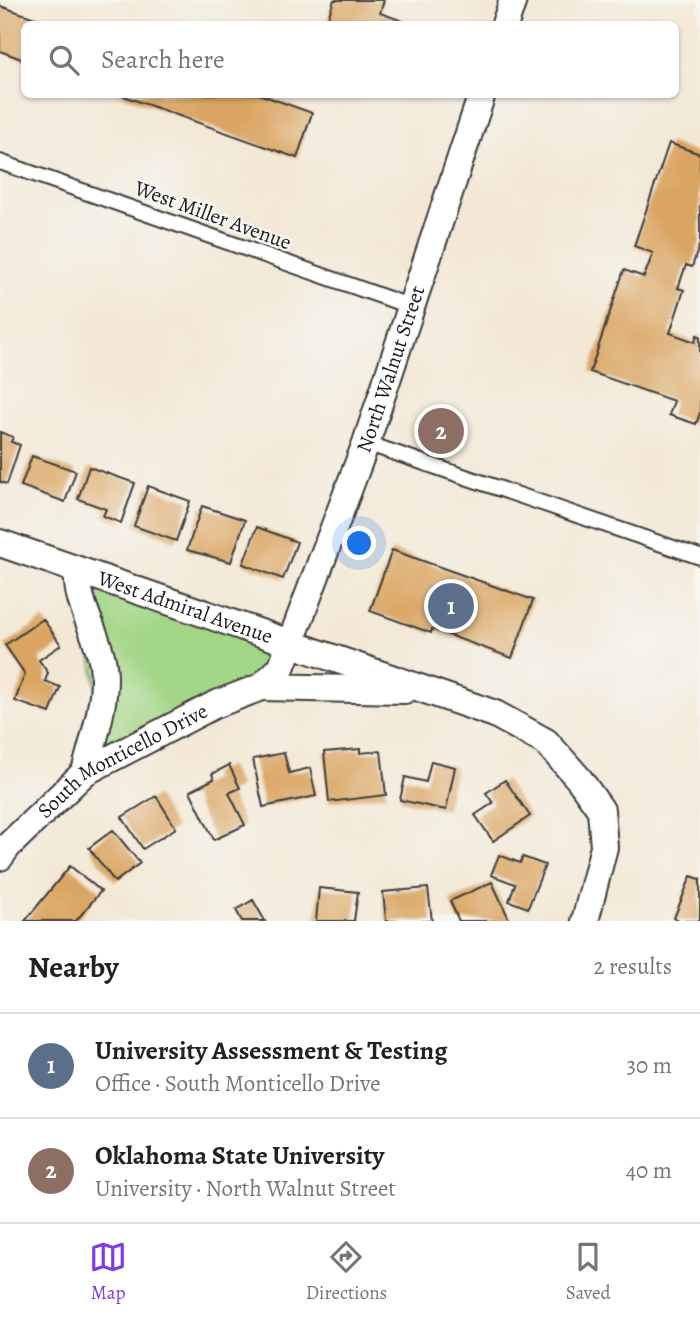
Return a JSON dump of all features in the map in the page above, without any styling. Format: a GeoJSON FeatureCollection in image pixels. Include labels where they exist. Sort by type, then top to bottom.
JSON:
{"type":"FeatureCollection","features":[{"type":"Feature","properties":{"kind":"street"},"geometry":{"type":"LineString","coordinates":[[506,21],[513,0]]}},
{"type":"Feature","properties":{"kind":"street","name":"North Walnut Street"},"geometry":{"type":"LineString","coordinates":[[291,643],[366,443],[481,98]]}},
{"type":"Feature","properties":{"kind":"street","name":"West Admiral Avenue"},"geometry":{"type":"LineString","coordinates":[[0,543],[291,643]]}},
{"type":"Feature","properties":{"kind":"street","name":"West Admiral Avenue"},"geometry":{"type":"LineString","coordinates":[[78,571],[77,587],[103,666],[100,712],[85,772]]}},
{"type":"Feature","properties":{"kind":"street","name":"South Monticello Drive"},"geometry":{"type":"LineString","coordinates":[[261,687],[281,668],[291,643],[495,714],[546,742],[579,779],[601,810],[604,847],[585,921]]}},
{"type":"Feature","properties":{"kind":"street","name":"South Monticello Drive"},"geometry":{"type":"LineString","coordinates":[[3,849],[85,772],[214,705],[261,687],[426,690]]}},
{"type":"Feature","properties":{"kind":"lane","name":"West Miller Avenue"},"geometry":{"type":"LineString","coordinates":[[0,162],[412,307]]}},
{"type":"Feature","properties":{"kind":"lane"},"geometry":{"type":"LineString","coordinates":[[366,443],[700,557]]}},
{"type":"Feature","properties":{"kind":"green space"},"geometry":{"type":"Polygon","coordinates":[[[78,571],[291,643],[281,668],[85,772],[100,712],[78,571]]]}},
{"type":"Feature","properties":{"kind":"building"},"geometry":{"type":"Polygon","coordinates":[[[334,0],[384,0],[380,13],[403,21],[327,21],[334,0]]]}},
{"type":"Feature","properties":{"kind":"building"},"geometry":{"type":"Polygon","coordinates":[[[0,6],[41,20],[21,21],[21,59],[0,51],[0,6]]]}},
{"type":"Feature","properties":{"kind":"building"},"geometry":{"type":"Polygon","coordinates":[[[129,98],[270,98],[312,113],[297,158],[129,98]]]}},
{"type":"Feature","properties":{"kind":"building"},"geometry":{"type":"Polygon","coordinates":[[[669,143],[700,154],[700,243],[692,267],[686,265],[678,288],[684,290],[670,333],[695,342],[697,335],[700,336],[700,413],[696,424],[669,415],[674,401],[590,372],[624,270],[644,277],[653,253],[634,246],[669,143]]]}},
{"type":"Feature","properties":{"kind":"building"},"geometry":{"type":"Polygon","coordinates":[[[0,432],[13,437],[11,442],[20,445],[7,484],[0,482],[0,432]]]}},
{"type":"Feature","properties":{"kind":"building"},"geometry":{"type":"Polygon","coordinates":[[[32,456],[76,471],[65,502],[21,486],[32,456]]]}},
{"type":"Feature","properties":{"kind":"building"},"geometry":{"type":"Polygon","coordinates":[[[89,467],[135,483],[121,523],[103,516],[106,509],[78,499],[89,467]]]}},
{"type":"Feature","properties":{"kind":"building"},"geometry":{"type":"Polygon","coordinates":[[[148,486],[190,501],[176,541],[134,526],[148,486]]]}},
{"type":"Feature","properties":{"kind":"building"},"geometry":{"type":"Polygon","coordinates":[[[202,506],[245,520],[231,562],[187,550],[202,506]]]}},
{"type":"Feature","properties":{"kind":"building"},"geometry":{"type":"Polygon","coordinates":[[[257,527],[297,542],[283,579],[243,564],[257,527]]]}},
{"type":"Feature","properties":{"kind":"building"},"geometry":{"type":"Polygon","coordinates":[[[392,550],[533,600],[512,658],[432,629],[431,633],[370,611],[392,550]]]}},
{"type":"Feature","properties":{"kind":"building"},"geometry":{"type":"Polygon","coordinates":[[[43,619],[61,645],[39,660],[48,673],[45,681],[60,687],[50,713],[15,701],[25,674],[5,645],[43,619]]]}},
{"type":"Feature","properties":{"kind":"building"},"geometry":{"type":"Polygon","coordinates":[[[360,749],[360,753],[381,751],[386,795],[329,802],[324,752],[360,749]]]}},
{"type":"Feature","properties":{"kind":"building"},"geometry":{"type":"Polygon","coordinates":[[[284,753],[289,773],[310,768],[316,796],[263,807],[253,759],[284,753]]]}},
{"type":"Feature","properties":{"kind":"building"},"geometry":{"type":"Polygon","coordinates":[[[431,761],[455,767],[446,810],[400,800],[405,777],[426,782],[431,761]]]}},
{"type":"Feature","properties":{"kind":"building"},"geometry":{"type":"Polygon","coordinates":[[[229,765],[240,788],[229,793],[245,825],[214,840],[190,791],[214,779],[212,774],[229,765]]]}},
{"type":"Feature","properties":{"kind":"building"},"geometry":{"type":"Polygon","coordinates":[[[505,780],[530,816],[493,841],[475,815],[493,803],[486,793],[505,780]]]}},
{"type":"Feature","properties":{"kind":"building"},"geometry":{"type":"Polygon","coordinates":[[[156,796],[176,828],[143,849],[122,817],[156,796]]]}},
{"type":"Feature","properties":{"kind":"building"},"geometry":{"type":"Polygon","coordinates":[[[113,830],[140,863],[115,882],[89,848],[113,830]]]}},
{"type":"Feature","properties":{"kind":"building"},"geometry":{"type":"Polygon","coordinates":[[[499,855],[520,863],[523,857],[545,865],[528,908],[509,901],[515,884],[491,875],[499,855]]]}},
{"type":"Feature","properties":{"kind":"building"},"geometry":{"type":"Polygon","coordinates":[[[70,866],[101,891],[76,921],[25,921],[70,866]]]}},
{"type":"Feature","properties":{"kind":"building"},"geometry":{"type":"Polygon","coordinates":[[[691,876],[700,879],[700,921],[680,921],[674,918],[691,876]]]}},
{"type":"Feature","properties":{"kind":"building"},"geometry":{"type":"Polygon","coordinates":[[[492,882],[510,921],[459,921],[450,901],[492,882]]]}},
{"type":"Feature","properties":{"kind":"building"},"geometry":{"type":"Polygon","coordinates":[[[319,888],[358,892],[354,921],[316,921],[319,888]]]}},
{"type":"Feature","properties":{"kind":"building"},"geometry":{"type":"Polygon","coordinates":[[[428,888],[432,921],[386,921],[383,892],[428,888]]]}},
{"type":"Feature","properties":{"kind":"building"},"geometry":{"type":"Polygon","coordinates":[[[253,900],[265,921],[242,921],[236,910],[253,900]]]}},
{"type":"Feature","properties":{"kind":"place","name":"Oklahoma State University"},"geometry":{"type":"Point","coordinates":[441,431]}},
{"type":"Feature","properties":{"kind":"place","name":"University Assessment & Testing"},"geometry":{"type":"Point","coordinates":[451,606]}}]}
